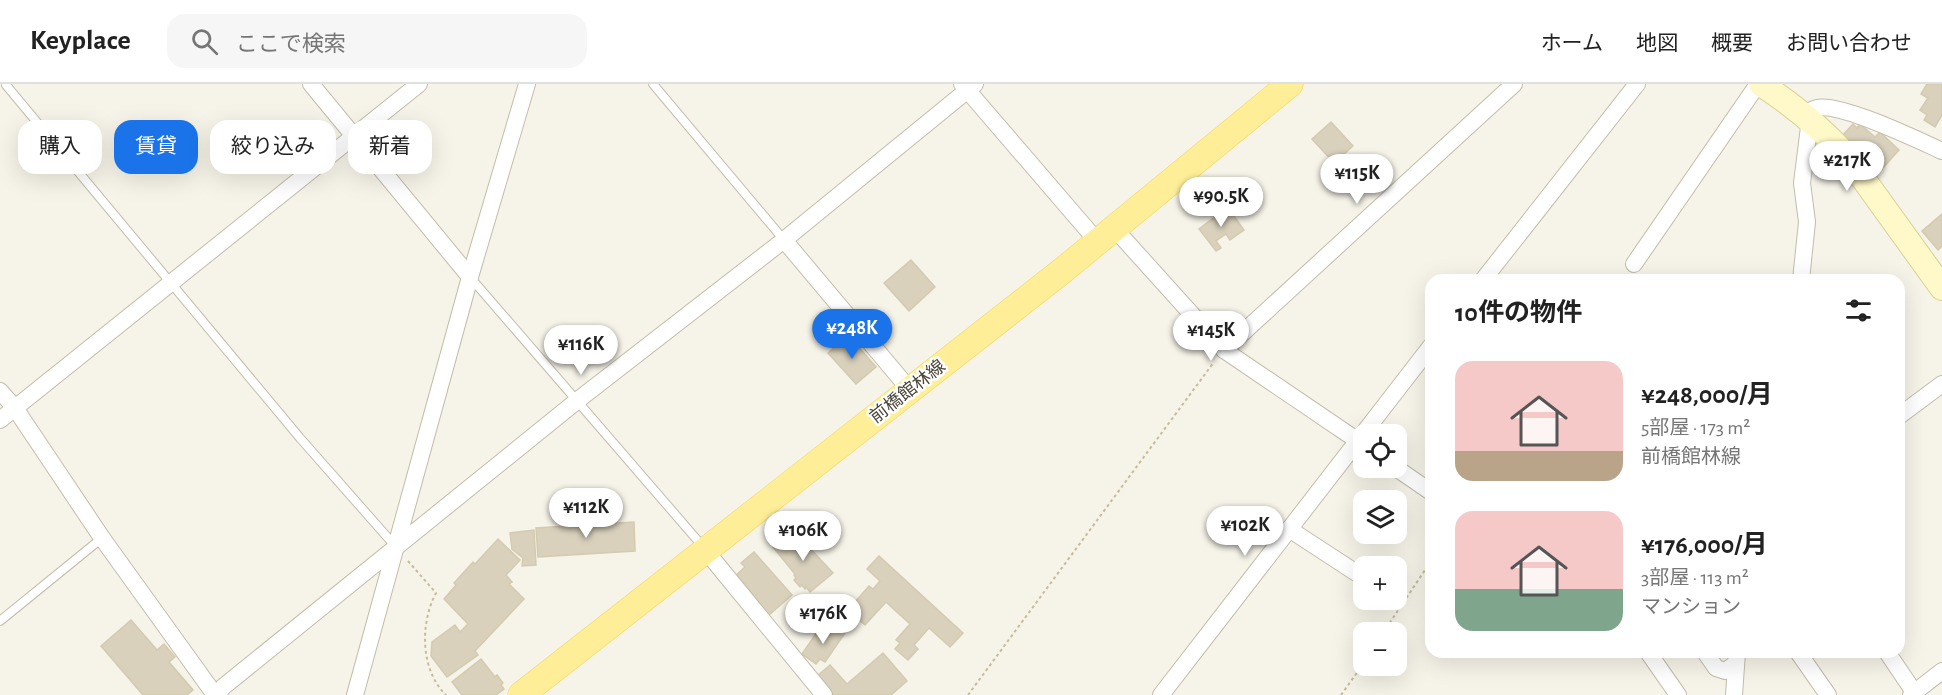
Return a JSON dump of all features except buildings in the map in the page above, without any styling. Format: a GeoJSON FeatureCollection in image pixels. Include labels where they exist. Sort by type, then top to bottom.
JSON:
{"type":"FeatureCollection","features":[{"type":"Feature","properties":{"kind":"main road","name":"前橋館林線"},"geometry":{"type":"LineString","coordinates":[[524,694],[1106,235],[1280,87]]}},
{"type":"Feature","properties":{"kind":"main road"},"geometry":{"type":"LineString","coordinates":[[1769,87],[1833,140],[1942,288]]}},
{"type":"Feature","properties":{"kind":"street"},"geometry":{"type":"LineString","coordinates":[[311,84],[348,129]]}},
{"type":"Feature","properties":{"kind":"street"},"geometry":{"type":"LineString","coordinates":[[374,120],[419,84]]}},
{"type":"Feature","properties":{"kind":"street"},"geometry":{"type":"LineString","coordinates":[[355,695],[470,277],[527,84]]}},
{"type":"Feature","properties":{"kind":"street"},"geometry":{"type":"LineString","coordinates":[[1224,350],[1514,84]]}},
{"type":"Feature","properties":{"kind":"street"},"geometry":{"type":"LineString","coordinates":[[1488,274],[1637,84]]}},
{"type":"Feature","properties":{"kind":"street"},"geometry":{"type":"LineString","coordinates":[[0,391],[15,408],[102,538],[216,695],[578,400],[784,240],[968,86],[1106,235],[1224,350],[1353,438]]}},
{"type":"Feature","properties":{"kind":"street"},"geometry":{"type":"LineString","coordinates":[[1634,264],[1769,87]]}},
{"type":"Feature","properties":{"kind":"street"},"geometry":{"type":"LineString","coordinates":[[1802,274],[1807,222],[1803,183],[1807,117],[1816,108],[1827,107],[1860,116],[1942,151]]}},
{"type":"Feature","properties":{"kind":"street"},"geometry":{"type":"LineString","coordinates":[[0,420],[348,141]]}},
{"type":"Feature","properties":{"kind":"street"},"geometry":{"type":"LineString","coordinates":[[385,174],[470,277]]}},
{"type":"Feature","properties":{"kind":"street"},"geometry":{"type":"LineString","coordinates":[[784,240],[910,390]]}},
{"type":"Feature","properties":{"kind":"street"},"geometry":{"type":"LineString","coordinates":[[1374,424],[1425,354]]}},
{"type":"Feature","properties":{"kind":"street"},"geometry":{"type":"LineString","coordinates":[[1905,412],[1942,384]]}},
{"type":"Feature","properties":{"kind":"street"},"geometry":{"type":"LineString","coordinates":[[1161,695],[1289,529],[1353,451]]}},
{"type":"Feature","properties":{"kind":"street"},"geometry":{"type":"LineString","coordinates":[[1407,476],[1425,488]]}},
{"type":"Feature","properties":{"kind":"street"},"geometry":{"type":"LineString","coordinates":[[1289,529],[1353,571]]}},
{"type":"Feature","properties":{"kind":"street"},"geometry":{"type":"LineString","coordinates":[[706,551],[825,695]]}},
{"type":"Feature","properties":{"kind":"street"},"geometry":{"type":"LineString","coordinates":[[1652,658],[1678,695]]}},
{"type":"Feature","properties":{"kind":"street"},"geometry":{"type":"LineString","coordinates":[[1709,658],[1716,668],[1725,671],[1736,658]]}},
{"type":"Feature","properties":{"kind":"street"},"geometry":{"type":"LineString","coordinates":[[1734,695],[1736,658]]}},
{"type":"Feature","properties":{"kind":"street"},"geometry":{"type":"LineString","coordinates":[[1802,658],[1828,695]]}},
{"type":"Feature","properties":{"kind":"street"},"geometry":{"type":"LineString","coordinates":[[1891,658],[1914,694],[1942,671]]}},
{"type":"Feature","properties":{"kind":"lane"},"geometry":{"type":"LineString","coordinates":[[653,84],[784,240]]}},
{"type":"Feature","properties":{"kind":"lane"},"geometry":{"type":"LineString","coordinates":[[4,86],[300,438],[397,547]]}},
{"type":"Feature","properties":{"kind":"lane"},"geometry":{"type":"LineString","coordinates":[[470,277],[706,551]]}},
{"type":"Feature","properties":{"kind":"lane"},"geometry":{"type":"LineString","coordinates":[[0,621],[102,538]]}},
{"type":"Feature","properties":{"kind":"path"},"geometry":{"type":"LineString","coordinates":[[968,695],[1224,350]]}},
{"type":"Feature","properties":{"kind":"path"},"geometry":{"type":"LineString","coordinates":[[397,547],[436,593],[429,606],[426,656],[434,680],[446,695]]}},
{"type":"Feature","properties":{"kind":"path"},"geometry":{"type":"LineString","coordinates":[[1390,622],[1425,570]]}},
{"type":"Feature","properties":{"kind":"path"},"geometry":{"type":"LineString","coordinates":[[1341,695],[1355,676]]}}]}
